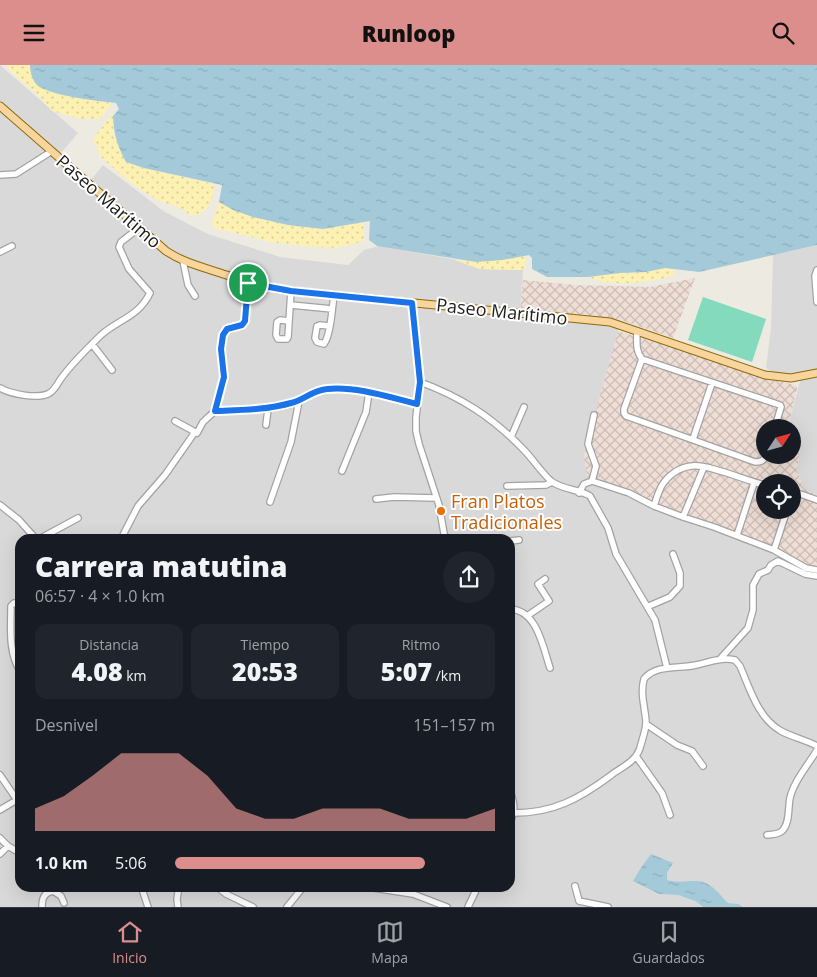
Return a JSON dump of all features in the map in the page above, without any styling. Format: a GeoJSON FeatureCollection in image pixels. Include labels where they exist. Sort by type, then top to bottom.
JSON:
{"type":"FeatureCollection","features":[{"type":"Feature","properties":{"kind":"main road","name":"Paseo Marítimo"},"geometry":{"type":"LineString","coordinates":[[0,106],[166,251],[183,261],[248,283],[334,296],[610,322],[765,375],[791,378],[817,373]]}},
{"type":"Feature","properties":{"kind":"street"},"geometry":{"type":"LineString","coordinates":[[0,175],[16,173],[52,151]]}},
{"type":"Feature","properties":{"kind":"street"},"geometry":{"type":"LineString","coordinates":[[0,388],[8,393],[22,395],[48,394],[54,389],[66,370],[110,327],[132,315],[142,306],[150,293],[132,273],[119,247],[121,242],[139,228]]}},
{"type":"Feature","properties":{"kind":"street"},"geometry":{"type":"LineString","coordinates":[[0,251],[12,246]]}},
{"type":"Feature","properties":{"kind":"street"},"geometry":{"type":"LineString","coordinates":[[183,261],[188,285],[195,296]]}},
{"type":"Feature","properties":{"kind":"street"},"geometry":{"type":"LineString","coordinates":[[817,270],[815,276],[817,302]]}},
{"type":"Feature","properties":{"kind":"street"},"geometry":{"type":"LineString","coordinates":[[124,534],[138,506],[165,475],[195,432],[197,433],[203,422],[215,411],[224,377],[221,359],[223,335],[227,329],[242,325],[245,321],[248,283]]}},
{"type":"Feature","properties":{"kind":"street"},"geometry":{"type":"LineString","coordinates":[[289,321],[291,291]]}},
{"type":"Feature","properties":{"kind":"street"},"geometry":{"type":"LineString","coordinates":[[329,326],[334,296]]}},
{"type":"Feature","properties":{"kind":"street"},"geometry":{"type":"LineString","coordinates":[[412,303],[420,382],[416,417],[417,438],[443,521],[444,534]]}},
{"type":"Feature","properties":{"kind":"street"},"geometry":{"type":"LineString","coordinates":[[290,305],[332,309]]}},
{"type":"Feature","properties":{"kind":"street"},"geometry":{"type":"LineString","coordinates":[[638,331],[636,346],[642,359],[780,405],[777,419]]}},
{"type":"Feature","properties":{"kind":"street"},"geometry":{"type":"LineString","coordinates":[[92,345],[112,370]]}},
{"type":"Feature","properties":{"kind":"street"},"geometry":{"type":"LineString","coordinates":[[642,359],[624,409],[626,416],[756,462]]}},
{"type":"Feature","properties":{"kind":"street"},"geometry":{"type":"LineString","coordinates":[[420,382],[466,402],[498,425],[552,482],[590,496],[608,528],[616,554],[648,606],[658,629],[667,668]]}},
{"type":"Feature","properties":{"kind":"street"},"geometry":{"type":"LineString","coordinates":[[692,439],[712,383]]}},
{"type":"Feature","properties":{"kind":"street"},"geometry":{"type":"LineString","coordinates":[[215,411],[268,409],[299,401],[316,391],[327,389],[369,393],[417,404]]}},
{"type":"Feature","properties":{"kind":"street"},"geometry":{"type":"LineString","coordinates":[[342,471],[366,412],[369,393]]}},
{"type":"Feature","properties":{"kind":"street"},"geometry":{"type":"LineString","coordinates":[[270,502],[291,442],[299,401]]}},
{"type":"Feature","properties":{"kind":"street"},"geometry":{"type":"LineString","coordinates":[[510,437],[524,407]]}},
{"type":"Feature","properties":{"kind":"street"},"geometry":{"type":"LineString","coordinates":[[266,425],[268,409]]}},
{"type":"Feature","properties":{"kind":"street"},"geometry":{"type":"LineString","coordinates":[[592,481],[596,466],[588,444],[594,415]]}},
{"type":"Feature","properties":{"kind":"street"},"geometry":{"type":"LineString","coordinates":[[175,421],[195,432]]}},
{"type":"Feature","properties":{"kind":"street"},"geometry":{"type":"LineString","coordinates":[[654,506],[662,486],[670,476],[678,470],[693,465],[754,483],[737,535]]}},
{"type":"Feature","properties":{"kind":"street"},"geometry":{"type":"LineString","coordinates":[[683,517],[704,467]]}},
{"type":"Feature","properties":{"kind":"street"},"geometry":{"type":"LineString","coordinates":[[579,493],[584,484],[592,481],[630,493],[654,506],[737,535],[774,550],[806,568],[817,570]]}},
{"type":"Feature","properties":{"kind":"street"},"geometry":{"type":"LineString","coordinates":[[507,486],[546,485],[552,482]]}},
{"type":"Feature","properties":{"kind":"street"},"geometry":{"type":"LineString","coordinates":[[801,495],[817,500]]}},
{"type":"Feature","properties":{"kind":"street"},"geometry":{"type":"LineString","coordinates":[[376,499],[402,497],[436,498]]}},
{"type":"Feature","properties":{"kind":"street"},"geometry":{"type":"LineString","coordinates":[[0,505],[19,520],[32,534]]}},
{"type":"Feature","properties":{"kind":"street"},"geometry":{"type":"LineString","coordinates":[[47,534],[78,518]]}},
{"type":"Feature","properties":{"kind":"street"},"geometry":{"type":"LineString","coordinates":[[774,550],[784,519]]}},
{"type":"Feature","properties":{"kind":"street"},"geometry":{"type":"LineString","coordinates":[[515,540],[519,540]]}},
{"type":"Feature","properties":{"kind":"street"},"geometry":{"type":"LineString","coordinates":[[648,606],[670,597],[680,586],[680,573],[673,554]]}},
{"type":"Feature","properties":{"kind":"street"},"geometry":{"type":"LineString","coordinates":[[720,659],[748,628],[752,610],[753,585],[759,574],[768,570],[771,565],[778,561],[805,574],[817,576]]}},
{"type":"Feature","properties":{"kind":"street"},"geometry":{"type":"LineString","coordinates":[[527,616],[549,601],[538,583],[545,579]]}},
{"type":"Feature","properties":{"kind":"street"},"geometry":{"type":"LineString","coordinates":[[15,603],[11,606],[11,633],[12,656],[15,662]]}},
{"type":"Feature","properties":{"kind":"street"},"geometry":{"type":"LineString","coordinates":[[515,610],[521,611],[527,616],[539,635],[550,668]]}},
{"type":"Feature","properties":{"kind":"street"},"geometry":{"type":"LineString","coordinates":[[515,813],[532,813],[558,807],[596,787],[610,775],[629,764],[636,756],[646,724],[642,695],[644,679],[652,673],[667,668],[694,666],[720,659],[732,659],[737,662],[755,702],[770,723],[781,731],[817,746]]}},
{"type":"Feature","properties":{"kind":"street"},"geometry":{"type":"LineString","coordinates":[[646,724],[677,745],[692,751],[703,766]]}},
{"type":"Feature","properties":{"kind":"street"},"geometry":{"type":"LineString","coordinates":[[767,835],[778,834],[784,828],[790,796],[817,750]]}},
{"type":"Feature","properties":{"kind":"street"},"geometry":{"type":"LineString","coordinates":[[636,756],[662,793],[670,815]]}},
{"type":"Feature","properties":{"kind":"street"},"geometry":{"type":"LineString","coordinates":[[0,775],[15,795]]}},
{"type":"Feature","properties":{"kind":"street"},"geometry":{"type":"LineString","coordinates":[[0,810],[15,801]]}},
{"type":"Feature","properties":{"kind":"street"},"geometry":{"type":"LineString","coordinates":[[0,838],[15,850]]}},
{"type":"Feature","properties":{"kind":"street"},"geometry":{"type":"LineString","coordinates":[[0,854],[8,846]]}},
{"type":"Feature","properties":{"kind":"street"},"geometry":{"type":"LineString","coordinates":[[576,886],[579,901],[608,907]]}},
{"type":"Feature","properties":{"kind":"street"},"geometry":{"type":"LineString","coordinates":[[42,907],[43,897],[50,892]]}},
{"type":"Feature","properties":{"kind":"street"},"geometry":{"type":"LineString","coordinates":[[54,892],[61,897],[64,903]]}},
{"type":"Feature","properties":{"kind":"street"},"geometry":{"type":"LineString","coordinates":[[143,892],[148,907]]}},
{"type":"Feature","properties":{"kind":"street"},"geometry":{"type":"LineString","coordinates":[[178,892],[178,907]]}},
{"type":"Feature","properties":{"kind":"street"},"geometry":{"type":"LineString","coordinates":[[224,892],[253,907]]}},
{"type":"Feature","properties":{"kind":"street"},"geometry":{"type":"LineString","coordinates":[[288,907],[299,892]]}},
{"type":"Feature","properties":{"kind":"street"},"geometry":{"type":"LineString","coordinates":[[403,892],[447,907]]}},
{"type":"Feature","properties":{"kind":"street"},"geometry":{"type":"LineString","coordinates":[[468,907],[475,892]]}},
{"type":"Feature","properties":{"kind":"shaded area"},"geometry":{"type":"Polygon","coordinates":[[[0,65],[78,133],[55,160],[85,187],[103,165],[165,212],[208,234],[280,257],[348,265],[364,250],[379,246],[457,260],[480,269],[523,270],[520,310],[621,320],[599,402],[628,495],[668,515],[759,546],[809,573],[817,573],[817,907],[743,907],[739,904],[728,903],[704,882],[677,883],[667,880],[667,873],[651,854],[658,894],[678,895],[695,901],[703,907],[0,907],[0,65]]]}},
{"type":"Feature","properties":{"kind":"shaded area"},"geometry":{"type":"Polygon","coordinates":[[[817,245],[817,495],[804,489],[801,474],[798,474],[797,471],[798,464],[801,464],[801,419],[790,419],[802,374],[777,374],[766,368],[771,328],[773,255],[817,245]]]}},
{"type":"Feature","properties":{"kind":"shaded area"},"geometry":{"type":"Polygon","coordinates":[[[695,278],[673,338],[621,320],[520,311],[523,280],[575,285],[650,287],[695,278]]]}},
{"type":"Feature","properties":{"kind":"shaded area"},"geometry":{"type":"Polygon","coordinates":[[[618,331],[797,386],[790,419],[756,419],[756,464],[798,464],[798,474],[756,474],[756,519],[801,519],[801,481],[804,489],[817,495],[817,573],[810,573],[759,546],[668,515],[628,495],[588,482],[584,455],[618,331]]]}},
{"type":"Feature","properties":{"kind":"sand"},"geometry":{"type":"Polygon","coordinates":[[[6,65],[30,65],[30,68],[85,98],[111,103],[110,107],[100,119],[81,119],[52,111],[6,65]]]}},
{"type":"Feature","properties":{"kind":"sand"},"geometry":{"type":"Polygon","coordinates":[[[111,115],[113,116],[114,134],[126,162],[214,184],[213,196],[206,209],[191,216],[178,207],[148,195],[99,155],[98,147],[92,140],[111,115]]]}},
{"type":"Feature","properties":{"kind":"sand"},"geometry":{"type":"Polygon","coordinates":[[[219,202],[233,210],[323,229],[364,222],[364,241],[337,248],[301,246],[271,242],[214,228],[212,223],[219,202]]]}},
{"type":"Feature","properties":{"kind":"sand"},"geometry":{"type":"Polygon","coordinates":[[[526,255],[525,268],[523,270],[480,269],[455,260],[491,260],[526,255]]]}},
{"type":"Feature","properties":{"kind":"sand"},"geometry":{"type":"Polygon","coordinates":[[[665,268],[673,269],[674,276],[631,283],[608,282],[588,277],[646,272],[665,268]]]}},
{"type":"Feature","properties":{"kind":"green space"},"geometry":{"type":"Polygon","coordinates":[[[703,297],[766,319],[752,362],[688,340],[703,297]]]}},
{"type":"Feature","properties":{"kind":"water"},"geometry":{"type":"Polygon","coordinates":[[[30,65],[817,65],[817,245],[699,272],[665,268],[646,272],[588,277],[547,277],[532,269],[532,258],[529,255],[476,262],[377,246],[369,240],[370,221],[323,229],[288,225],[253,217],[233,210],[219,202],[222,185],[144,168],[126,162],[116,140],[114,129],[113,116],[119,109],[116,103],[51,92],[36,84],[33,80],[30,65]]]}},
{"type":"Feature","properties":{"kind":"water"},"geometry":{"type":"Polygon","coordinates":[[[651,854],[673,863],[667,873],[667,880],[707,883],[728,903],[739,904],[743,907],[703,907],[695,901],[678,895],[659,894],[633,881],[651,854]]]}},
{"type":"Feature","properties":{"kind":"place","name":"Fran Platos Tradicionales"},"geometry":{"type":"Point","coordinates":[441,511]}},
{"type":"Feature","properties":{"kind":"route"},"geometry":{"type":"LineString","coordinates":[[248,283],[291,291],[412,303],[420,382],[417,404],[369,393],[344,389],[327,389],[316,391],[299,401],[268,409],[215,411],[224,377],[221,359],[223,335],[227,329],[238,327],[245,321],[248,283]]}}]}
